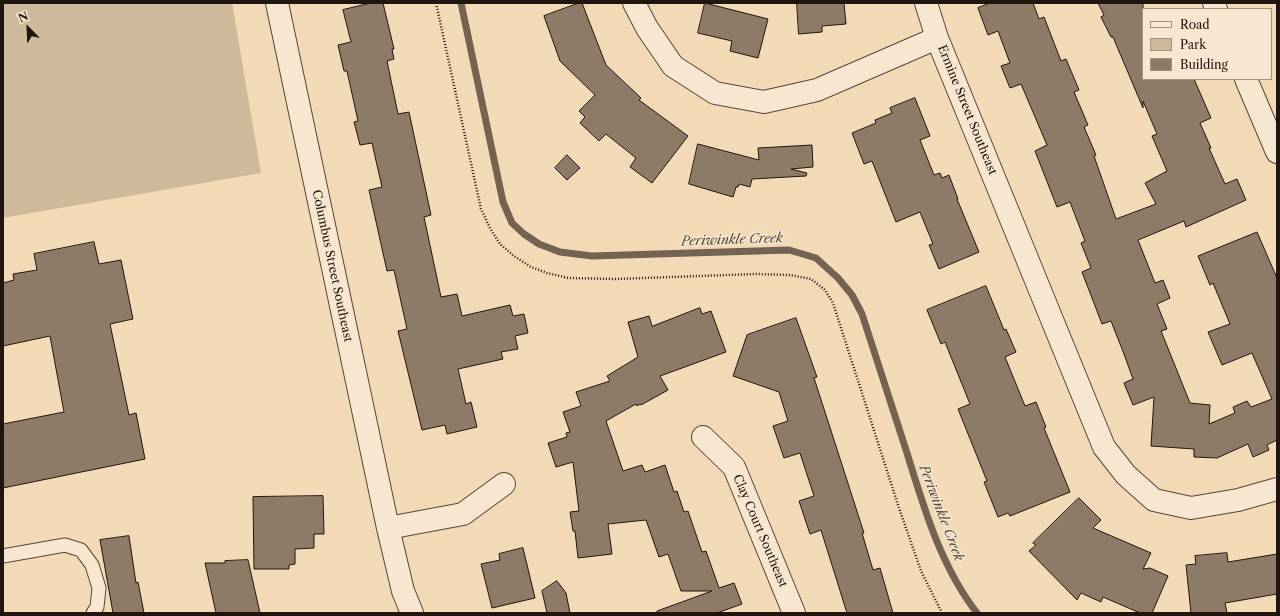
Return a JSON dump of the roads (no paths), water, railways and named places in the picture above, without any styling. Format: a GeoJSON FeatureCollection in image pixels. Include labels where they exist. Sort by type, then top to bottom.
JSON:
{"type":"FeatureCollection","features":[{"type":"Feature","properties":{"kind":"street","name":"Columbus Street Southeast"},"geometry":{"type":"LineString","coordinates":[[276,3],[388,528],[403,592],[412,613]]}},
{"type":"Feature","properties":{"kind":"street","name":"Ermine Street Southeast"},"geometry":{"type":"LineString","coordinates":[[634,3],[647,28],[674,66],[715,93],[764,102],[817,90],[937,38],[1104,447],[1126,475],[1154,500],[1191,508],[1238,500],[1277,489]]}},
{"type":"Feature","properties":{"kind":"street"},"geometry":{"type":"LineString","coordinates":[[926,3],[937,38]]}},
{"type":"Feature","properties":{"kind":"street"},"geometry":{"type":"LineString","coordinates":[[1246,80],[1277,152]]}},
{"type":"Feature","properties":{"kind":"street","name":"Clay Court Southeast"},"geometry":{"type":"LineString","coordinates":[[703,437],[734,467],[794,613]]}},
{"type":"Feature","properties":{"kind":"street"},"geometry":{"type":"LineString","coordinates":[[388,528],[463,514],[504,484]]}},
{"type":"Feature","properties":{"kind":"lane"},"geometry":{"type":"LineString","coordinates":[[3,556],[65,545],[81,550],[92,565],[99,588],[97,607],[93,613]]}},
{"type":"Feature","properties":{"kind":"waterway","name":"Periwinkle Creek"},"geometry":{"type":"LineString","coordinates":[[461,3],[503,202],[512,223],[524,234],[539,244],[560,252],[592,256],[789,250],[816,258],[838,278],[852,295],[862,314],[920,495],[935,536],[953,576],[977,613]]}}]}
